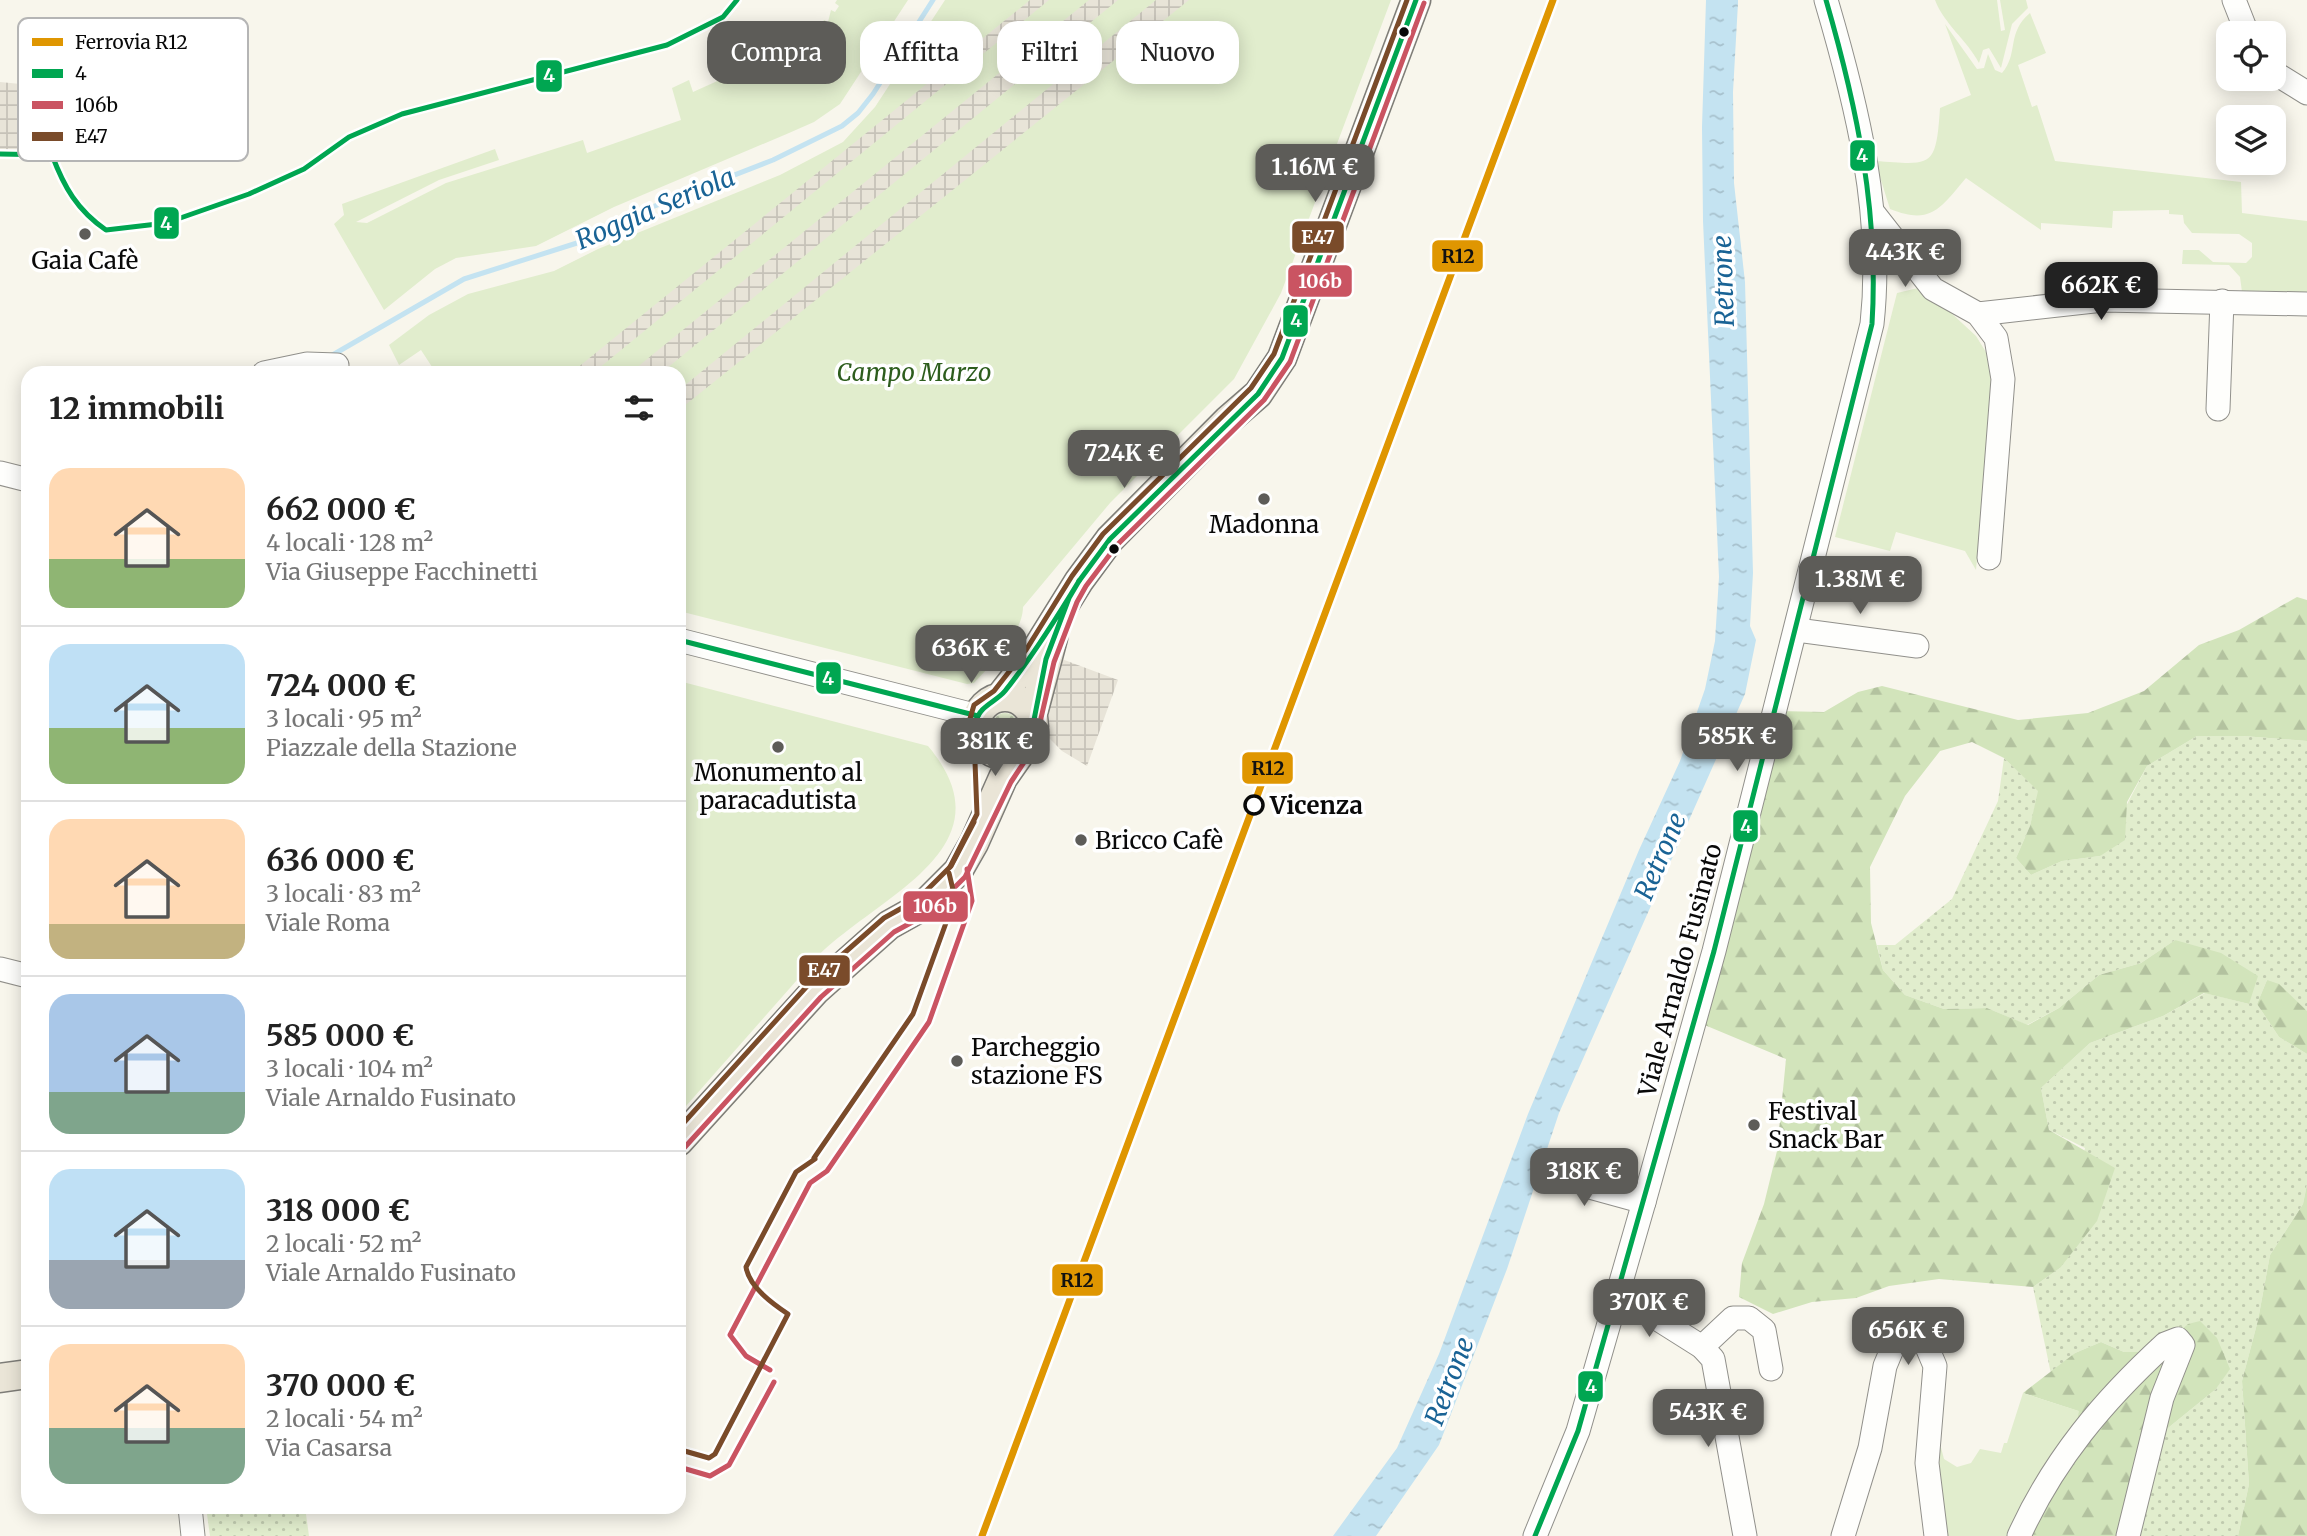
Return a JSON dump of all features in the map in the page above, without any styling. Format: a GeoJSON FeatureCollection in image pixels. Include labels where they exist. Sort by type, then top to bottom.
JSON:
{"type":"FeatureCollection","features":[{"type":"Feature","properties":{"kind":"main road"},"geometry":{"type":"LineString","coordinates":[[986,816],[979,728],[986,704],[1000,698],[1033,655],[1110,539],[1228,419],[1258,394],[1282,358],[1416,0]]}},
{"type":"Feature","properties":{"kind":"main road"},"geometry":{"type":"LineString","coordinates":[[686,1133],[815,991],[889,925],[923,906],[958,871],[1003,778],[1032,735],[1032,717],[1046,659],[1069,598]]}},
{"type":"Feature","properties":{"kind":"main road"},"geometry":{"type":"LineString","coordinates":[[1000,698],[1022,703],[1032,717]]}},
{"type":"Feature","properties":{"kind":"main road"},"geometry":{"type":"LineString","coordinates":[[979,728],[998,754],[1014,753],[1024,748]]}},
{"type":"Feature","properties":{"kind":"main road"},"geometry":{"type":"LineString","coordinates":[[0,1377],[21,1375]]}},
{"type":"Feature","properties":{"kind":"street","name":"Viale Arnaldo Fusinato"},"geometry":{"type":"LineString","coordinates":[[1535,1536],[1578,1431],[1714,951],[1872,324],[1877,264],[1875,215],[1826,0]]}},
{"type":"Feature","properties":{"kind":"street"},"geometry":{"type":"LineString","coordinates":[[2234,0],[2242,21]]}},
{"type":"Feature","properties":{"kind":"street"},"geometry":{"type":"LineString","coordinates":[[2286,80],[2307,93]]}},
{"type":"Feature","properties":{"kind":"street"},"geometry":{"type":"LineString","coordinates":[[1875,215],[1933,289],[1978,314],[1996,338],[2003,379],[1989,558]]}},
{"type":"Feature","properties":{"kind":"street"},"geometry":{"type":"LineString","coordinates":[[1978,314],[2104,300],[2307,304]]}},
{"type":"Feature","properties":{"kind":"street"},"geometry":{"type":"LineString","coordinates":[[2218,409],[2222,301]]}},
{"type":"Feature","properties":{"kind":"street"},"geometry":{"type":"LineString","coordinates":[[297,366],[337,365]]}},
{"type":"Feature","properties":{"kind":"street"},"geometry":{"type":"LineString","coordinates":[[0,473],[21,478]]}},
{"type":"Feature","properties":{"kind":"street"},"geometry":{"type":"LineString","coordinates":[[1797,630],[1917,646]]}},
{"type":"Feature","properties":{"kind":"street"},"geometry":{"type":"LineString","coordinates":[[686,642],[979,728]]}},
{"type":"Feature","properties":{"kind":"street"},"geometry":{"type":"LineString","coordinates":[[0,969],[21,974]]}},
{"type":"Feature","properties":{"kind":"street"},"geometry":{"type":"LineString","coordinates":[[1577,1162],[1578,1172],[1593,1188],[1644,1202]]}},
{"type":"Feature","properties":{"kind":"street"},"geometry":{"type":"LineString","coordinates":[[1618,1294],[1702,1347],[1713,1359],[1745,1536]]}},
{"type":"Feature","properties":{"kind":"street"},"geometry":{"type":"LineString","coordinates":[[1702,1347],[1733,1318],[1749,1318],[1764,1330],[1771,1369]]}},
{"type":"Feature","properties":{"kind":"street"},"geometry":{"type":"LineString","coordinates":[[1843,1536],[1870,1448],[1885,1366],[1895,1342],[1907,1334],[1924,1340],[1935,1366],[1927,1463],[1936,1536]]}},
{"type":"Feature","properties":{"kind":"street"},"geometry":{"type":"LineString","coordinates":[[2019,1536],[2037,1497],[2098,1409],[2165,1344],[2178,1339],[2183,1345],[2162,1398],[2127,1536]]}},
{"type":"Feature","properties":{"kind":"street"},"geometry":{"type":"LineString","coordinates":[[191,1514],[193,1536]]}},
{"type":"Feature","properties":{"kind":"green space"},"geometry":{"type":"Polygon","coordinates":[[[837,0],[908,0],[894,21],[860,21],[860,73],[840,104],[814,122],[614,207],[536,246],[456,258],[435,269],[384,310],[334,224],[344,215],[342,204],[495,149],[499,160],[439,180],[356,222],[367,223],[446,183],[583,140],[587,153],[681,120],[672,88],[689,80],[693,92],[711,84],[846,84],[846,21],[828,21],[831,10],[835,12],[839,6],[835,3],[837,0]]]}},
{"type":"Feature","properties":{"kind":"green space","name":"Campo Marzo"},"geometry":{"type":"Polygon","coordinates":[[[945,0],[1391,0],[1281,293],[1234,379],[1110,503],[1023,607],[1022,617],[1012,638],[974,683],[967,684],[686,613],[686,366],[431,366],[421,350],[399,365],[389,345],[429,315],[468,294],[554,271],[598,249],[780,175],[843,142],[875,107],[890,84],[983,84],[983,21],[931,21],[945,0]]]}},
{"type":"Feature","properties":{"kind":"green space"},"geometry":{"type":"Polygon","coordinates":[[[1935,0],[1997,0],[2001,31],[2005,30],[2000,0],[2026,0],[2028,8],[2012,24],[2001,68],[1989,48],[1983,50],[1979,63],[1944,17],[1935,0]]]}},
{"type":"Feature","properties":{"kind":"green space"},"geometry":{"type":"Polygon","coordinates":[[[2030,13],[2046,53],[2018,65],[2032,107],[2037,105],[2055,161],[2241,182],[2242,213],[2307,221],[2307,297],[2242,292],[2240,277],[2229,265],[2182,264],[2183,250],[2199,250],[2213,262],[2246,263],[2252,257],[2252,243],[2239,234],[2192,233],[2184,223],[2183,215],[2169,214],[2169,210],[2113,211],[2112,228],[2041,223],[2041,230],[1966,178],[1934,211],[1916,215],[1890,209],[1875,161],[1909,163],[1927,159],[1933,153],[1936,143],[1940,108],[1971,95],[1945,24],[1977,69],[1984,68],[1988,54],[1995,70],[2002,73],[2010,58],[2018,28],[2030,13]]]}},
{"type":"Feature","properties":{"kind":"green space"},"geometry":{"type":"Polygon","coordinates":[[[1918,288],[1936,299],[1976,336],[1989,357],[1993,384],[1976,570],[1965,551],[1896,532],[1890,551],[1835,537],[1897,293],[1918,288]]]}},
{"type":"Feature","properties":{"kind":"green space"},"geometry":{"type":"Polygon","coordinates":[[[2297,597],[2307,600],[2307,741],[2197,736],[2147,766],[2127,802],[2125,840],[2100,856],[2062,861],[2031,875],[2016,858],[2030,826],[2038,791],[2004,758],[1972,742],[1940,751],[1905,796],[1870,867],[1871,923],[1883,970],[1905,995],[1944,1009],[1987,1008],[2028,1025],[2059,1008],[2099,975],[2141,963],[2175,940],[2221,953],[2258,976],[2249,1004],[2204,993],[2163,1016],[2090,1043],[2041,1088],[2049,1130],[2115,1168],[2097,1221],[2060,1268],[2033,1287],[1939,1279],[1889,1286],[1856,1298],[1812,1302],[1773,1314],[1739,1297],[1742,1263],[1764,1204],[1777,1151],[1786,1059],[1695,1021],[1776,711],[1824,712],[1858,692],[1882,686],[2018,720],[2088,713],[2144,691],[2199,645],[2239,630],[2297,597]]]}},
{"type":"Feature","properties":{"kind":"green space"},"geometry":{"type":"Polygon","coordinates":[[[686,683],[928,746],[950,782],[955,813],[947,841],[928,866],[903,889],[819,955],[686,1106],[686,683]]]}},
{"type":"Feature","properties":{"kind":"green space"},"geometry":{"type":"Polygon","coordinates":[[[1005,713],[1014,717],[1018,726],[1014,735],[1005,739],[996,735],[992,726],[996,717],[1005,713]]]}},
{"type":"Feature","properties":{"kind":"green space"},"geometry":{"type":"Polygon","coordinates":[[[2197,736],[2307,741],[2307,1011],[2267,980],[2257,1004],[2279,1037],[2307,1054],[2307,1184],[2303,1204],[2270,1255],[2258,1320],[2242,1381],[2249,1484],[2238,1536],[2128,1536],[2152,1441],[2216,1389],[2229,1369],[2157,1352],[2124,1352],[2101,1342],[2075,1353],[2051,1374],[2033,1287],[2060,1268],[2085,1148],[2049,1130],[2041,1088],[2090,1043],[2163,1016],[2205,993],[2249,1004],[2175,940],[2141,963],[2099,975],[2059,1008],[2027,1025],[1987,1008],[1944,1009],[1905,995],[1883,970],[1877,945],[1895,945],[1952,899],[1998,801],[2004,758],[2039,791],[2030,826],[2016,858],[2031,875],[2062,861],[2100,856],[2147,766],[2197,736]]]}},
{"type":"Feature","properties":{"kind":"green space"},"geometry":{"type":"Polygon","coordinates":[[[2267,980],[2279,984],[2307,1011],[2307,1054],[2279,1037],[2257,1004],[2267,980]]]}},
{"type":"Feature","properties":{"kind":"green space"},"geometry":{"type":"Polygon","coordinates":[[[2307,1184],[2307,1536],[2238,1536],[2249,1484],[2242,1381],[2258,1320],[2270,1255],[2303,1204],[2307,1184]]]}},
{"type":"Feature","properties":{"kind":"green space"},"geometry":{"type":"Polygon","coordinates":[[[2200,1321],[2217,1338],[2230,1369],[2216,1389],[2152,1441],[2128,1536],[1992,1536],[2078,1411],[2023,1393],[2075,1353],[2101,1342],[2124,1352],[2156,1352],[2188,1324],[2200,1321]]]}},
{"type":"Feature","properties":{"kind":"green space"},"geometry":{"type":"Polygon","coordinates":[[[2023,1393],[2079,1411],[2076,1427],[2010,1536],[1943,1536],[1936,1497],[1939,1440],[1944,1459],[1957,1467],[1971,1463],[1980,1449],[2001,1453],[2004,1443],[2007,1443],[2023,1393]]]}},
{"type":"Feature","properties":{"kind":"green space"},"geometry":{"type":"Polygon","coordinates":[[[207,1514],[306,1514],[309,1536],[210,1536],[207,1514]]]}},
{"type":"Feature","properties":{"kind":"shaded area"},"geometry":{"type":"Polygon","coordinates":[[[1030,0],[1049,0],[1023,21],[1004,21],[1030,0]]]}},
{"type":"Feature","properties":{"kind":"shaded area"},"geometry":{"type":"Polygon","coordinates":[[[1089,0],[1118,0],[1092,21],[1063,21],[1089,0]]]}},
{"type":"Feature","properties":{"kind":"shaded area"},"geometry":{"type":"Polygon","coordinates":[[[1156,0],[1189,0],[1163,21],[1130,21],[1156,0]]]}},
{"type":"Feature","properties":{"kind":"shaded area"},"geometry":{"type":"Polygon","coordinates":[[[997,27],[997,43],[983,54],[983,38],[997,27]]]}},
{"type":"Feature","properties":{"kind":"shaded area"},"geometry":{"type":"Polygon","coordinates":[[[1116,33],[1116,59],[1102,70],[1102,44],[1116,33]]]}},
{"type":"Feature","properties":{"kind":"shaded area"},"geometry":{"type":"Polygon","coordinates":[[[997,75],[997,84],[1015,84],[670,366],[639,366],[997,75]]]}},
{"type":"Feature","properties":{"kind":"shaded area"},"geometry":{"type":"Polygon","coordinates":[[[0,82],[18,84],[18,154],[0,154],[0,82]]]}},
{"type":"Feature","properties":{"kind":"shaded area"},"geometry":{"type":"Polygon","coordinates":[[[927,84],[946,84],[602,366],[580,366],[927,84]]]}},
{"type":"Feature","properties":{"kind":"shaded area"},"geometry":{"type":"Polygon","coordinates":[[[1053,84],[1085,84],[686,404],[686,384],[1053,84]]]}},
{"type":"Feature","properties":{"kind":"shaded area"},"geometry":{"type":"Polygon","coordinates":[[[1059,658],[1118,680],[1087,766],[1062,751],[1048,737],[1050,686],[1059,658]]]}},
{"type":"Feature","properties":{"kind":"water","name":"Retrone"},"geometry":{"type":"Polygon","coordinates":[[[1706,0],[1738,0],[1733,92],[1734,183],[1745,282],[1753,573],[1750,626],[1756,640],[1745,694],[1559,1113],[1507,1269],[1439,1445],[1376,1536],[1333,1536],[1397,1448],[1439,1354],[1528,1114],[1639,850],[1680,761],[1705,689],[1715,641],[1719,577],[1703,221],[1702,127],[1706,0]]]}},
{"type":"Feature","properties":{"kind":"waterway","name":"Roggia Seriola"},"geometry":{"type":"LineString","coordinates":[[329,357],[464,279],[577,243],[647,209],[773,160],[842,126],[858,113],[873,94],[933,0]]}},
{"type":"Feature","properties":{"kind":"rail line","name":"R12"},"geometry":{"type":"LineString","coordinates":[[982,1536],[1553,0]]}},
{"type":"Feature","properties":{"kind":"transit line","name":"4"},"geometry":{"type":"LineString","coordinates":[[54,161],[79,206],[106,230],[166,223],[249,194],[304,169],[349,137],[402,114],[667,45],[723,17],[737,0]]}},
{"type":"Feature","properties":{"kind":"transit line","name":"E47"},"geometry":{"type":"LineString","coordinates":[[950,867],[977,814],[975,762],[967,729],[974,705],[994,691],[1026,650],[1072,576],[1103,534],[1251,388],[1274,354],[1407,0]]}},
{"type":"Feature","properties":{"kind":"transit line","name":"4"},"geometry":{"type":"LineString","coordinates":[[1079,581],[1110,539],[1258,394],[1282,358],[1416,0]]}},
{"type":"Feature","properties":{"kind":"transit line","name":"4"},"geometry":{"type":"LineString","coordinates":[[1535,1536],[1578,1431],[1714,951],[1872,324],[1869,200],[1856,120],[1826,0]]}},
{"type":"Feature","properties":{"kind":"transit line","name":"106b"},"geometry":{"type":"LineString","coordinates":[[686,1146],[821,997],[894,932],[929,913],[965,877],[1011,782],[1040,738],[1041,718],[1054,662],[1086,586],[1117,545],[1264,400],[1290,362],[1424,3]]}},
{"type":"Feature","properties":{"kind":"transit line","name":"4"},"geometry":{"type":"LineString","coordinates":[[0,154],[18,154]]}},
{"type":"Feature","properties":{"kind":"transit line","name":"4"},"geometry":{"type":"LineString","coordinates":[[1079,581],[1069,598],[1046,659],[1030,740],[1014,753],[990,751],[977,730],[978,717],[1015,678],[1079,581]]}},
{"type":"Feature","properties":{"kind":"transit line","name":"4"},"geometry":{"type":"LineString","coordinates":[[686,642],[978,716]]}},
{"type":"Feature","properties":{"kind":"transit line","name":"E47"},"geometry":{"type":"LineString","coordinates":[[686,1120],[809,984],[884,918],[918,899],[951,866],[974,822]]}},
{"type":"Feature","properties":{"kind":"transit line","name":"106b"},"geometry":{"type":"LineString","coordinates":[[770,1370],[746,1356],[730,1335],[810,1183],[827,1171],[929,1022],[972,901],[967,869]]}},
{"type":"Feature","properties":{"kind":"transit line","name":"E47"},"geometry":{"type":"LineString","coordinates":[[814,1158],[913,1014],[955,898],[949,873]]}},
{"type":"Feature","properties":{"kind":"transit line","name":"E47"},"geometry":{"type":"LineString","coordinates":[[686,1451],[709,1458],[715,1454],[788,1314],[757,1288],[746,1267],[796,1172],[815,1159]]}},
{"type":"Feature","properties":{"kind":"transit line","name":"106b"},"geometry":{"type":"LineString","coordinates":[[686,1469],[710,1476],[729,1465],[774,1382]]}},
{"type":"Feature","properties":{"kind":"place","name":"Gaia Cafè"},"geometry":{"type":"Point","coordinates":[85,234]}},
{"type":"Feature","properties":{"kind":"place","name":"Madonna"},"geometry":{"type":"Point","coordinates":[1264,499]}},
{"type":"Feature","properties":{"kind":"place","name":"Monumento al paracadutista"},"geometry":{"type":"Point","coordinates":[778,747]}},
{"type":"Feature","properties":{"kind":"place","name":"Vicenza"},"geometry":{"type":"Point","coordinates":[1254,805]}},
{"type":"Feature","properties":{"kind":"place","name":"Bricco Cafè"},"geometry":{"type":"Point","coordinates":[1081,840]}},
{"type":"Feature","properties":{"kind":"place","name":"Parcheggio stazione FS"},"geometry":{"type":"Point","coordinates":[957,1061]}},
{"type":"Feature","properties":{"kind":"place","name":"Festival Snack Bar"},"geometry":{"type":"Point","coordinates":[1754,1125]}}]}
